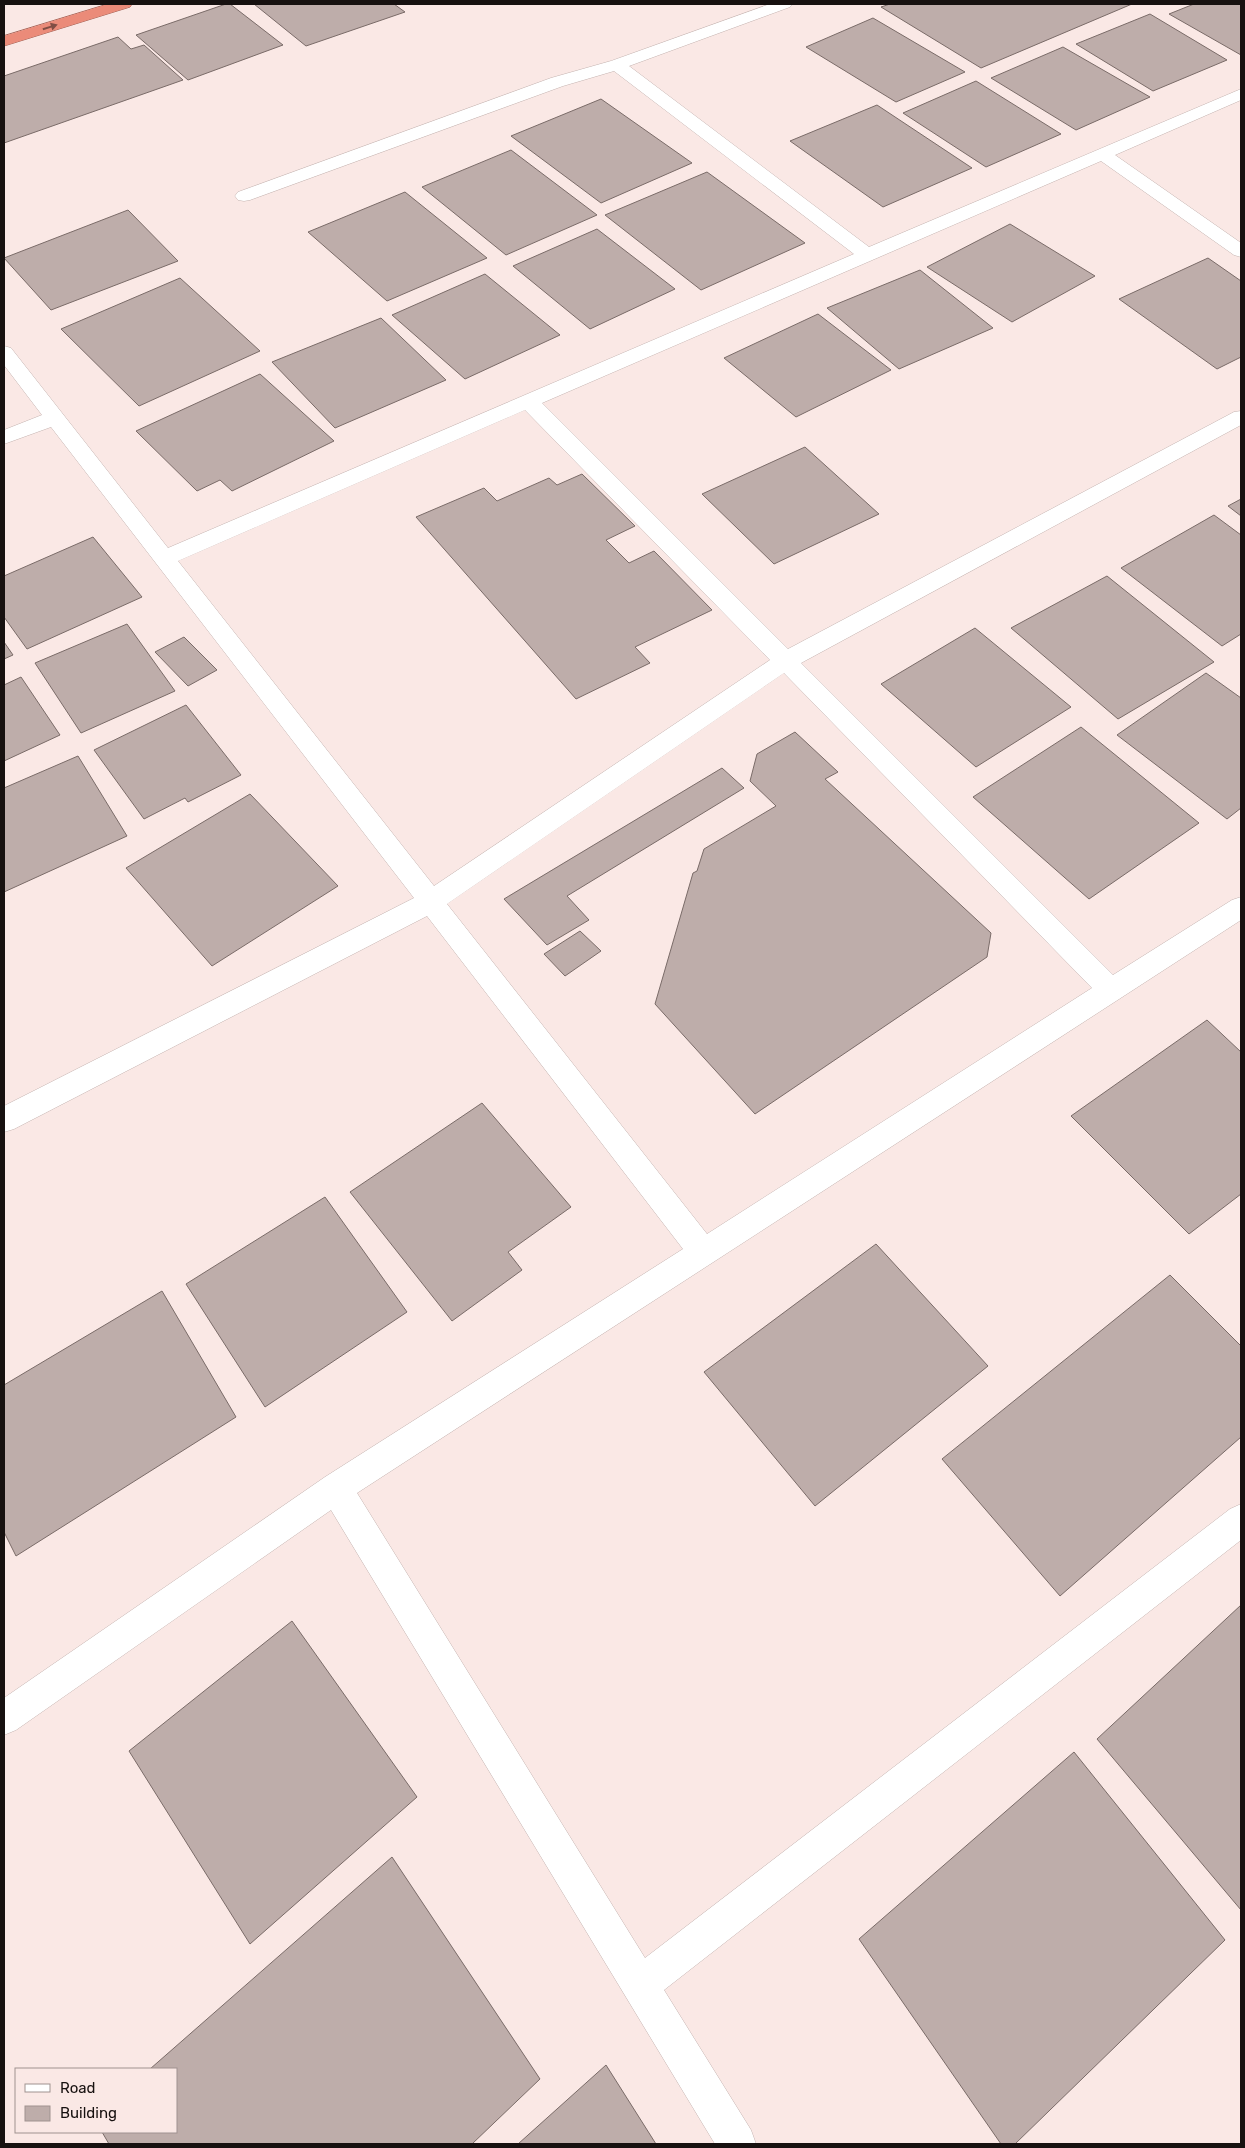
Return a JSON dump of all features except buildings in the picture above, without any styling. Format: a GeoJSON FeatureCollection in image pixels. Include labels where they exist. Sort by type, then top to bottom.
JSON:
{"type":"FeatureCollection","features":[{"type":"Feature","properties":{"kind":"highway"},"geometry":{"type":"LineString","coordinates":[[4,41],[124,4]]}},
{"type":"Feature","properties":{"kind":"street"},"geometry":{"type":"LineString","coordinates":[[244,196],[557,82],[617,65],[784,4]]}},
{"type":"Feature","properties":{"kind":"street"},"geometry":{"type":"LineString","coordinates":[[617,65],[867,255]]}},
{"type":"Feature","properties":{"kind":"street"},"geometry":{"type":"LineString","coordinates":[[164,558],[1241,94]]}},
{"type":"Feature","properties":{"kind":"street"},"geometry":{"type":"LineString","coordinates":[[1103,154],[1241,251]]}},
{"type":"Feature","properties":{"kind":"street"},"geometry":{"type":"LineString","coordinates":[[4,352],[704,1253]]}},
{"type":"Feature","properties":{"kind":"street"},"geometry":{"type":"LineString","coordinates":[[528,401],[1112,991]]}},
{"type":"Feature","properties":{"kind":"street"},"geometry":{"type":"LineString","coordinates":[[4,1120],[430,902],[785,660],[1241,416]]}},
{"type":"Feature","properties":{"kind":"street"},"geometry":{"type":"LineString","coordinates":[[4,437],[55,418]]}},
{"type":"Feature","properties":{"kind":"street"},"geometry":{"type":"LineString","coordinates":[[4,1718],[336,1488],[1241,908]]}},
{"type":"Feature","properties":{"kind":"street"},"geometry":{"type":"LineString","coordinates":[[336,1488],[738,2144]]}},
{"type":"Feature","properties":{"kind":"street"},"geometry":{"type":"LineString","coordinates":[[640,1985],[1241,1520]]}}]}
